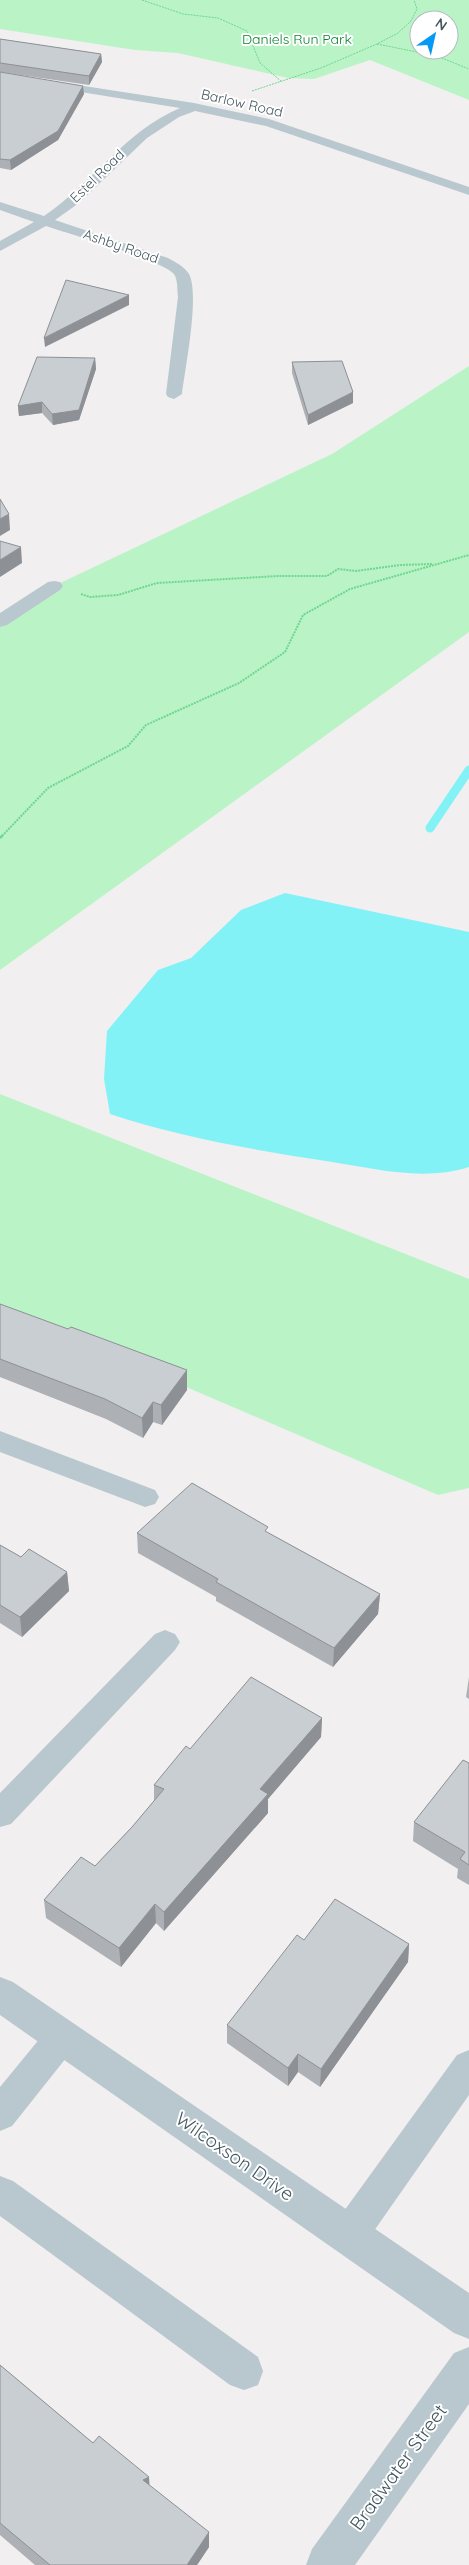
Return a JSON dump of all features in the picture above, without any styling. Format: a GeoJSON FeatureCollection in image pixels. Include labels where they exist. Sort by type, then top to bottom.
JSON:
{"type":"FeatureCollection","features":[{"type":"Feature","properties":{"kind":"street","name":"Barlow Road"},"geometry":{"type":"LineString","coordinates":[[0,76],[194,107],[296,131],[469,191]]}},
{"type":"Feature","properties":{"kind":"street","name":"Estel Road"},"geometry":{"type":"LineString","coordinates":[[0,247],[47,221],[74,200],[148,129],[164,118],[194,107]]}},
{"type":"Feature","properties":{"kind":"street","name":"Ashby Road"},"geometry":{"type":"LineString","coordinates":[[0,206],[158,259],[172,266],[181,274],[184,280],[184,309],[174,394]]}},
{"type":"Feature","properties":{"kind":"street"},"geometry":{"type":"LineString","coordinates":[[0,621],[54,586]]}},
{"type":"Feature","properties":{"kind":"street","name":"Wilcoxson Drive"},"geometry":{"type":"LineString","coordinates":[[0,1994],[469,2318]]}},
{"type":"Feature","properties":{"kind":"street","name":"Bradwater Street"},"geometry":{"type":"LineString","coordinates":[[328,2565],[469,2368]]}},
{"type":"Feature","properties":{"kind":"lane"},"geometry":{"type":"LineString","coordinates":[[0,1441],[145,1497]]}},
{"type":"Feature","properties":{"kind":"lane"},"geometry":{"type":"LineString","coordinates":[[0,1814],[166,1642]]}},
{"type":"Feature","properties":{"kind":"lane"},"geometry":{"type":"LineString","coordinates":[[0,2114],[62,2036]]}},
{"type":"Feature","properties":{"kind":"lane"},"geometry":{"type":"LineString","coordinates":[[349,2235],[469,2066]]}},
{"type":"Feature","properties":{"kind":"lane"},"geometry":{"type":"LineString","coordinates":[[0,2194],[244,2371]]}},
{"type":"Feature","properties":{"kind":"path"},"geometry":{"type":"LineString","coordinates":[[142,0],[183,14],[218,18],[247,32],[260,63],[282,82]]}},
{"type":"Feature","properties":{"kind":"path"},"geometry":{"type":"LineString","coordinates":[[194,107],[282,82],[398,34],[411,21],[418,9],[414,0]]}},
{"type":"Feature","properties":{"kind":"path"},"geometry":{"type":"LineString","coordinates":[[377,44],[437,56],[469,69]]}},
{"type":"Feature","properties":{"kind":"path"},"geometry":{"type":"LineString","coordinates":[[0,838],[48,788],[128,746],[146,725],[239,683],[285,652],[303,615],[350,589],[469,555]]}},
{"type":"Feature","properties":{"kind":"path"},"geometry":{"type":"LineString","coordinates":[[54,586],[90,597],[118,595],[157,583],[278,576],[327,576],[338,569],[356,571],[400,565],[429,565],[460,558]]}},
{"type":"Feature","properties":{"kind":"green space","name":"Daniels Run Park"},"geometry":{"type":"Polygon","coordinates":[[[0,0],[469,0],[469,100],[370,60],[314,79],[288,78],[178,53],[135,50],[0,29],[0,0]]]}},
{"type":"Feature","properties":{"kind":"green space"},"geometry":{"type":"Polygon","coordinates":[[[469,366],[469,632],[0,970],[0,620],[54,586],[332,454],[469,366]]]}},
{"type":"Feature","properties":{"kind":"green space"},"geometry":{"type":"Polygon","coordinates":[[[0,1094],[469,1279],[469,1488],[438,1495],[0,1307],[0,1094]]]}},
{"type":"Feature","properties":{"kind":"water"},"geometry":{"type":"Polygon","coordinates":[[[285,893],[469,932],[469,1167],[451,1171],[415,1174],[380,1170],[217,1142],[163,1130],[110,1114],[104,1079],[107,1031],[158,970],[191,958],[241,910],[285,893]]]}},
{"type":"Feature","properties":{"kind":"building"},"geometry":{"type":"Polygon","coordinates":[[[0,39],[101,54],[89,76],[0,63],[0,39]]]}},
{"type":"Feature","properties":{"kind":"building"},"geometry":{"type":"Polygon","coordinates":[[[0,72],[83,86],[58,131],[10,160],[0,159],[0,72]]]}},
{"type":"Feature","properties":{"kind":"building"},"geometry":{"type":"Polygon","coordinates":[[[66,280],[129,295],[44,338],[66,280]]]}},
{"type":"Feature","properties":{"kind":"building"},"geometry":{"type":"Polygon","coordinates":[[[37,357],[95,358],[79,410],[52,414],[42,402],[18,406],[37,357]]]}},
{"type":"Feature","properties":{"kind":"building"},"geometry":{"type":"Polygon","coordinates":[[[342,361],[353,392],[308,415],[292,362],[342,361]]]}},
{"type":"Feature","properties":{"kind":"building"},"geometry":{"type":"Polygon","coordinates":[[[0,499],[9,514],[0,519],[0,499]]]}},
{"type":"Feature","properties":{"kind":"building"},"geometry":{"type":"Polygon","coordinates":[[[0,541],[21,547],[0,560],[0,541]]]}},
{"type":"Feature","properties":{"kind":"building"},"geometry":{"type":"Polygon","coordinates":[[[0,1304],[68,1329],[71,1327],[187,1370],[161,1405],[153,1402],[142,1418],[105,1399],[0,1359],[0,1304]]]}},
{"type":"Feature","properties":{"kind":"building"},"geometry":{"type":"Polygon","coordinates":[[[192,1483],[268,1527],[265,1531],[380,1594],[334,1648],[216,1582],[218,1579],[137,1533],[192,1483]]]}},
{"type":"Feature","properties":{"kind":"building"},"geometry":{"type":"Polygon","coordinates":[[[0,1545],[21,1557],[29,1549],[67,1572],[20,1617],[0,1605],[0,1545]]]}},
{"type":"Feature","properties":{"kind":"building"},"geometry":{"type":"Polygon","coordinates":[[[251,1677],[322,1718],[260,1789],[268,1794],[164,1912],[155,1904],[119,1948],[44,1900],[81,1857],[95,1866],[132,1827],[164,1789],[154,1785],[186,1746],[190,1749],[251,1677]]]}},
{"type":"Feature","properties":{"kind":"building"},"geometry":{"type":"Polygon","coordinates":[[[463,1760],[469,1763],[469,1865],[460,1859],[465,1852],[414,1822],[463,1760]]]}},
{"type":"Feature","properties":{"kind":"building"},"geometry":{"type":"Polygon","coordinates":[[[335,1899],[409,1944],[321,2069],[298,2054],[288,2068],[227,2025],[297,1935],[304,1940],[335,1899]]]}},
{"type":"Feature","properties":{"kind":"building"},"geometry":{"type":"Polygon","coordinates":[[[0,2365],[93,2443],[99,2436],[149,2477],[143,2480],[209,2532],[187,2565],[50,2565],[0,2523],[0,2365]]]}},
{"type":"Feature","properties":{"kind":"waterway"},"geometry":{"type":"LineString","coordinates":[[430,828],[469,770]]}}]}
